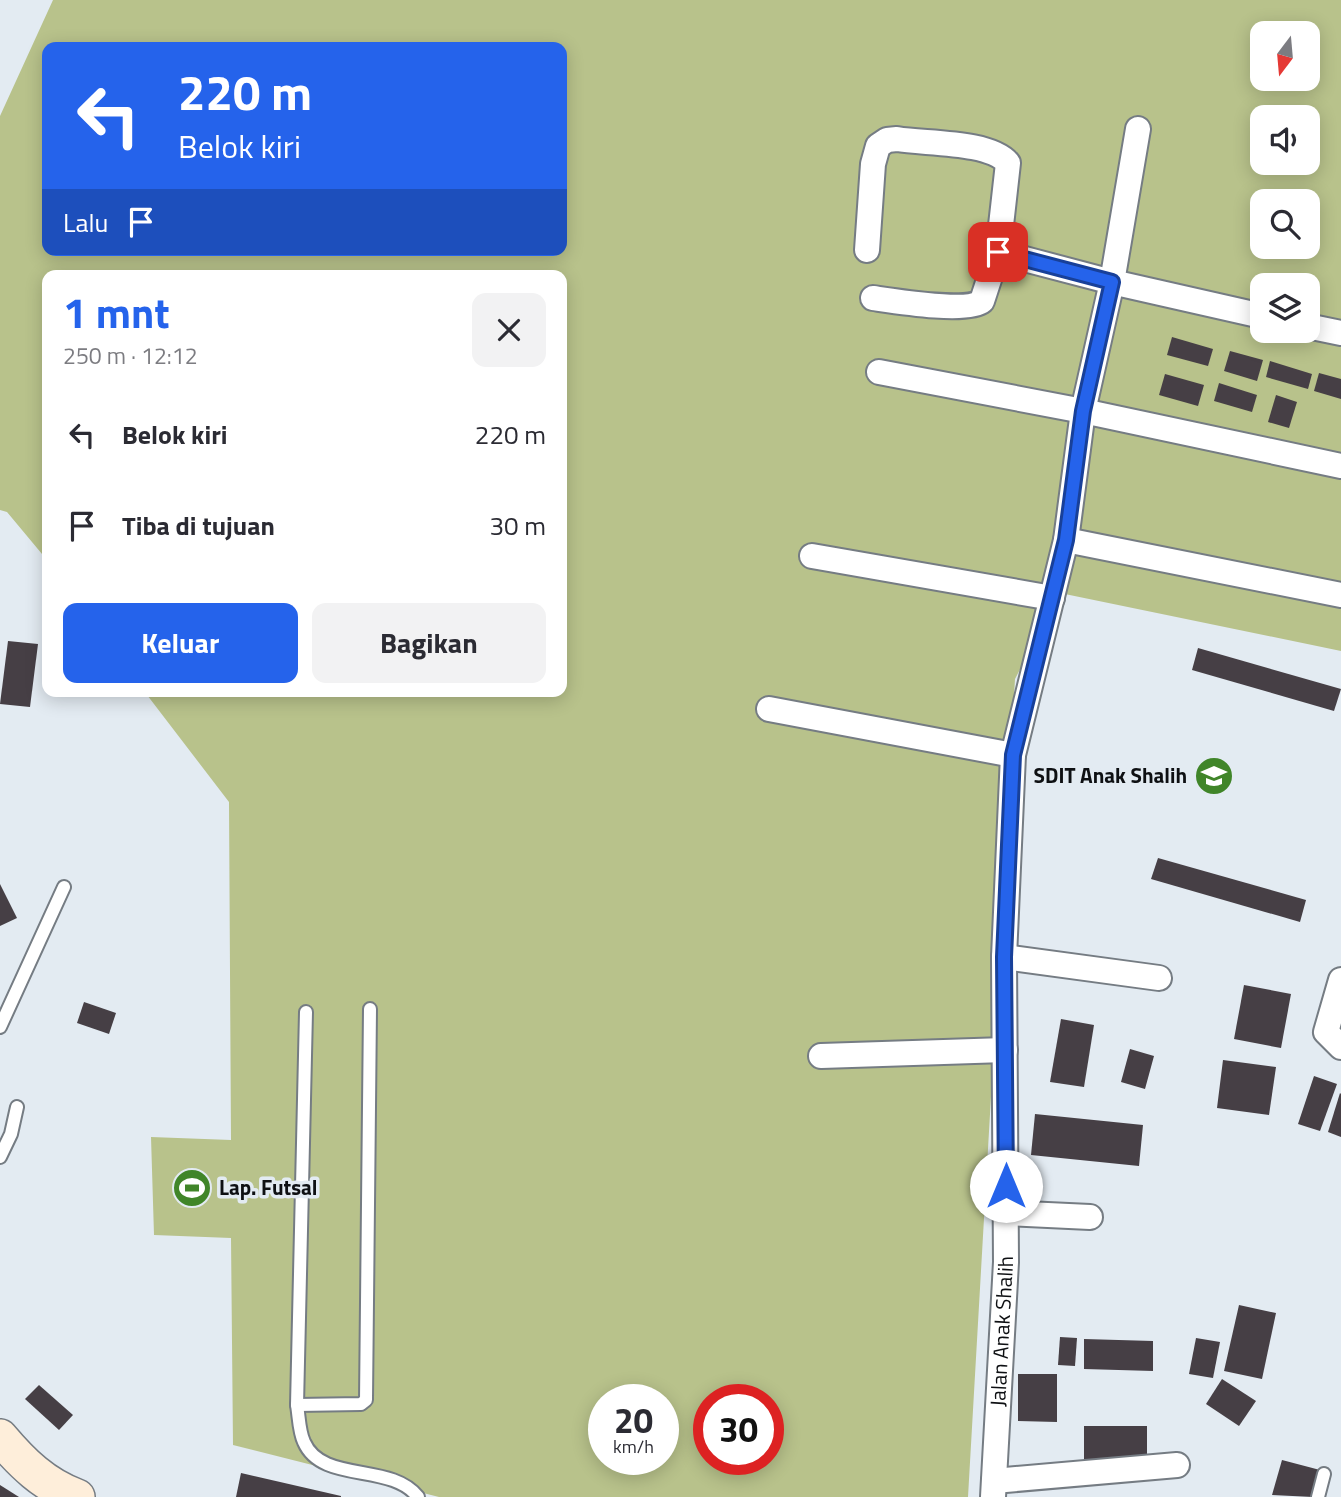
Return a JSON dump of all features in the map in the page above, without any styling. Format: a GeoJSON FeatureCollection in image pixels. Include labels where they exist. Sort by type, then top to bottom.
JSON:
{"type":"FeatureCollection","features":[{"type":"Feature","properties":{"kind":"street","name":"Jalan Anak Shalih"},"geometry":{"type":"LineString","coordinates":[[994,1489],[1006,1262],[1004,957],[1013,755],[1066,540],[1083,411],[1112,282],[1138,128]]}},
{"type":"Feature","properties":{"kind":"street"},"geometry":{"type":"LineString","coordinates":[[867,250],[873,164],[878,146],[887,140],[981,149],[1001,156],[1008,163],[998,252],[985,294],[978,305],[949,306],[873,298]]}},
{"type":"Feature","properties":{"kind":"street"},"geometry":{"type":"LineString","coordinates":[[998,252],[1112,282],[1250,313]]}},
{"type":"Feature","properties":{"kind":"street"},"geometry":{"type":"LineString","coordinates":[[1320,329],[1341,333]]}},
{"type":"Feature","properties":{"kind":"street"},"geometry":{"type":"LineString","coordinates":[[879,372],[1083,411],[1341,466]]}},
{"type":"Feature","properties":{"kind":"street"},"geometry":{"type":"LineString","coordinates":[[1066,540],[1341,595]]}},
{"type":"Feature","properties":{"kind":"street"},"geometry":{"type":"LineString","coordinates":[[812,556],[1052,598]]}},
{"type":"Feature","properties":{"kind":"street"},"geometry":{"type":"LineString","coordinates":[[769,709],[1013,755]]}},
{"type":"Feature","properties":{"kind":"street"},"geometry":{"type":"LineString","coordinates":[[1004,957],[1159,978]]}},
{"type":"Feature","properties":{"kind":"street"},"geometry":{"type":"LineString","coordinates":[[1341,980],[1326,1032],[1341,1047]]}},
{"type":"Feature","properties":{"kind":"street"},"geometry":{"type":"LineString","coordinates":[[821,1056],[1005,1050]]}},
{"type":"Feature","properties":{"kind":"street"},"geometry":{"type":"LineString","coordinates":[[1006,1213],[1090,1217]]}},
{"type":"Feature","properties":{"kind":"street"},"geometry":{"type":"LineString","coordinates":[[0,1437],[38,1477],[60,1491],[77,1497]]}},
{"type":"Feature","properties":{"kind":"street"},"geometry":{"type":"LineString","coordinates":[[994,1489],[1177,1465]]}},
{"type":"Feature","properties":{"kind":"lane"},"geometry":{"type":"LineString","coordinates":[[0,1027],[64,887]]}},
{"type":"Feature","properties":{"kind":"lane"},"geometry":{"type":"LineString","coordinates":[[297,1405],[361,1404],[366,1401],[370,1009]]}},
{"type":"Feature","properties":{"kind":"lane"},"geometry":{"type":"LineString","coordinates":[[306,1012],[297,1405],[303,1441],[312,1456],[323,1464],[390,1479],[411,1488],[418,1497]]}},
{"type":"Feature","properties":{"kind":"lane"},"geometry":{"type":"LineString","coordinates":[[0,1157],[17,1107]]}},
{"type":"Feature","properties":{"kind":"lane"},"geometry":{"type":"LineString","coordinates":[[1318,1497],[1324,1474]]}},
{"type":"Feature","properties":{"kind":"green space"},"geometry":{"type":"Polygon","coordinates":[[[53,0],[1341,0],[1341,651],[1060,593],[1015,679],[968,1497],[439,1497],[233,1445],[231,1238],[154,1235],[151,1137],[231,1140],[229,802],[149,697],[567,697],[567,270],[42,270],[42,554],[7,512],[0,510],[0,116],[53,0]]]}},
{"type":"Feature","properties":{"kind":"building"},"geometry":{"type":"Polygon","coordinates":[[[1172,337],[1213,349],[1208,366],[1167,355],[1172,337]]]}},
{"type":"Feature","properties":{"kind":"building"},"geometry":{"type":"Polygon","coordinates":[[[1230,351],[1263,360],[1257,381],[1224,371],[1230,351]]]}},
{"type":"Feature","properties":{"kind":"building"},"geometry":{"type":"Polygon","coordinates":[[[1270,361],[1312,374],[1308,389],[1266,377],[1270,361]]]}},
{"type":"Feature","properties":{"kind":"building"},"geometry":{"type":"Polygon","coordinates":[[[1319,373],[1341,379],[1341,399],[1314,391],[1319,373]]]}},
{"type":"Feature","properties":{"kind":"building"},"geometry":{"type":"Polygon","coordinates":[[[1165,374],[1204,385],[1198,406],[1159,395],[1165,374]]]}},
{"type":"Feature","properties":{"kind":"building"},"geometry":{"type":"Polygon","coordinates":[[[1219,383],[1257,395],[1252,412],[1214,401],[1219,383]]]}},
{"type":"Feature","properties":{"kind":"building"},"geometry":{"type":"Polygon","coordinates":[[[1276,395],[1297,402],[1289,428],[1268,422],[1276,395]]]}},
{"type":"Feature","properties":{"kind":"building"},"geometry":{"type":"Polygon","coordinates":[[[8,641],[38,644],[30,707],[0,704],[8,641]]]}},
{"type":"Feature","properties":{"kind":"building"},"geometry":{"type":"Polygon","coordinates":[[[1198,648],[1341,689],[1334,711],[1192,670],[1198,648]]]}},
{"type":"Feature","properties":{"kind":"building"},"geometry":{"type":"Polygon","coordinates":[[[1158,858],[1306,900],[1300,922],[1151,879],[1158,858]]]}},
{"type":"Feature","properties":{"kind":"building"},"geometry":{"type":"Polygon","coordinates":[[[0,884],[17,918],[0,926],[0,884]]]}},
{"type":"Feature","properties":{"kind":"building"},"geometry":{"type":"Polygon","coordinates":[[[1244,985],[1291,994],[1281,1048],[1234,1039],[1244,985]]]}},
{"type":"Feature","properties":{"kind":"building"},"geometry":{"type":"Polygon","coordinates":[[[84,1002],[116,1013],[109,1034],[77,1023],[84,1002]]]}},
{"type":"Feature","properties":{"kind":"building"},"geometry":{"type":"Polygon","coordinates":[[[1061,1019],[1094,1025],[1084,1087],[1050,1082],[1061,1019]]]}},
{"type":"Feature","properties":{"kind":"building"},"geometry":{"type":"Polygon","coordinates":[[[1130,1049],[1154,1056],[1145,1089],[1121,1082],[1130,1049]]]}},
{"type":"Feature","properties":{"kind":"building"},"geometry":{"type":"Polygon","coordinates":[[[1223,1060],[1276,1067],[1269,1115],[1217,1108],[1223,1060]]]}},
{"type":"Feature","properties":{"kind":"building"},"geometry":{"type":"Polygon","coordinates":[[[1314,1076],[1337,1084],[1320,1131],[1298,1124],[1314,1076]]]}},
{"type":"Feature","properties":{"kind":"building"},"geometry":{"type":"Polygon","coordinates":[[[1341,1094],[1341,1137],[1328,1132],[1341,1094]]]}},
{"type":"Feature","properties":{"kind":"building"},"geometry":{"type":"Polygon","coordinates":[[[1035,1114],[1143,1125],[1139,1166],[1031,1155],[1035,1114]]]}},
{"type":"Feature","properties":{"kind":"building"},"geometry":{"type":"Polygon","coordinates":[[[1239,1305],[1276,1313],[1262,1379],[1224,1371],[1239,1305]]]}},
{"type":"Feature","properties":{"kind":"building"},"geometry":{"type":"Polygon","coordinates":[[[1060,1337],[1077,1338],[1075,1366],[1058,1365],[1060,1337]]]}},
{"type":"Feature","properties":{"kind":"building"},"geometry":{"type":"Polygon","coordinates":[[[1196,1338],[1220,1342],[1213,1378],[1189,1374],[1196,1338]]]}},
{"type":"Feature","properties":{"kind":"building"},"geometry":{"type":"Polygon","coordinates":[[[1084,1339],[1153,1341],[1153,1371],[1084,1369],[1084,1339]]]}},
{"type":"Feature","properties":{"kind":"building"},"geometry":{"type":"Polygon","coordinates":[[[1018,1374],[1057,1374],[1057,1422],[1018,1421],[1018,1374]]]}},
{"type":"Feature","properties":{"kind":"building"},"geometry":{"type":"Polygon","coordinates":[[[1222,1379],[1256,1401],[1239,1426],[1206,1404],[1222,1379]]]}},
{"type":"Feature","properties":{"kind":"building"},"geometry":{"type":"Polygon","coordinates":[[[39,1385],[73,1415],[59,1430],[25,1399],[39,1385]]]}},
{"type":"Feature","properties":{"kind":"building"},"geometry":{"type":"Polygon","coordinates":[[[1084,1426],[1147,1426],[1147,1460],[1084,1461],[1084,1426]]]}},
{"type":"Feature","properties":{"kind":"building"},"geometry":{"type":"Polygon","coordinates":[[[1282,1460],[1320,1470],[1313,1497],[1272,1495],[1282,1460]]]}},
{"type":"Feature","properties":{"kind":"building"},"geometry":{"type":"Polygon","coordinates":[[[241,1473],[341,1496],[341,1497],[236,1497],[241,1473]]]}},
{"type":"Feature","properties":{"kind":"building"},"geometry":{"type":"Polygon","coordinates":[[[0,1485],[19,1497],[0,1497],[0,1485]]]}},
{"type":"Feature","properties":{"kind":"place","name":"SDIT Anak Shalih"},"geometry":{"type":"Point","coordinates":[1214,776]}},
{"type":"Feature","properties":{"kind":"place","name":"Lap. Futsal"},"geometry":{"type":"Point","coordinates":[192,1188]}},
{"type":"Feature","properties":{"kind":"route"},"geometry":{"type":"LineString","coordinates":[[998,252],[1112,282],[1083,411],[1066,540],[1013,755],[1004,957],[1006,1186]]}}]}
